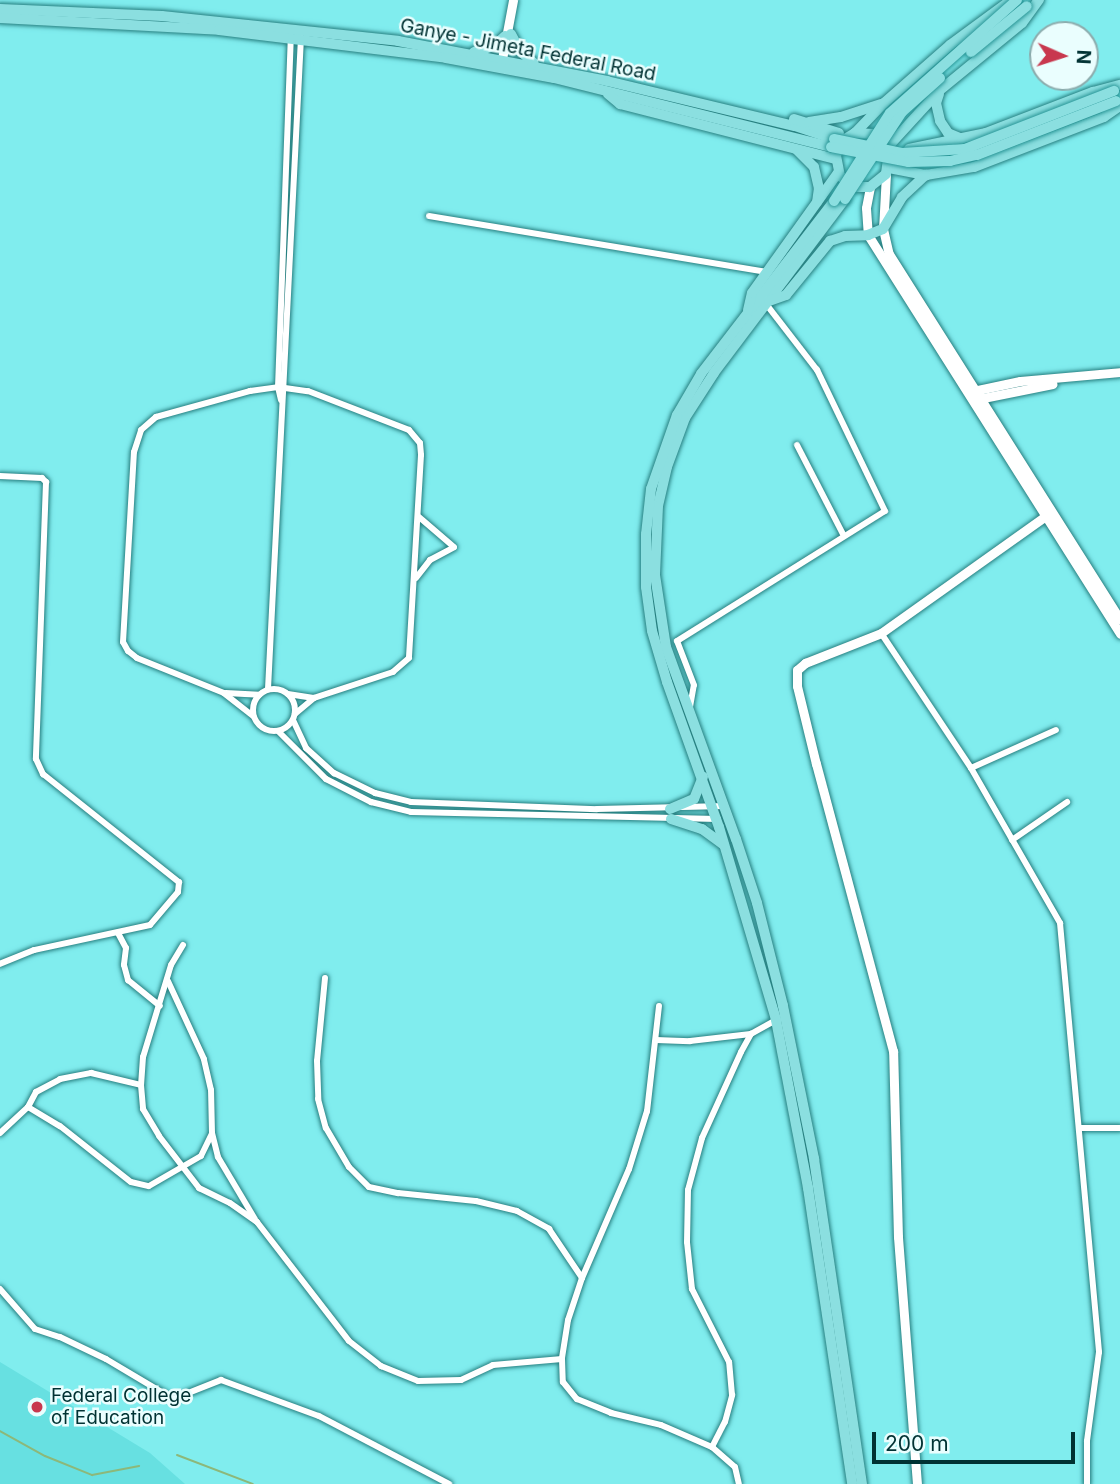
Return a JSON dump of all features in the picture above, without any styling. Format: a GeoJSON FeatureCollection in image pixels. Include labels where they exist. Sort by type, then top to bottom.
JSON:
{"type":"FeatureCollection","features":[{"type":"Feature","properties":{"kind":"main road"},"geometry":{"type":"LineString","coordinates":[[1011,0],[950,45],[838,148],[838,173],[851,185],[870,187],[887,171],[888,150],[939,91],[1022,23],[1027,1]]}},
{"type":"Feature","properties":{"kind":"main road"},"geometry":{"type":"LineString","coordinates":[[852,1484],[808,1188],[776,1020],[718,811],[666,647],[658,608],[655,549],[658,506],[667,467],[685,418],[714,373],[768,302],[839,200],[890,113],[1027,1]]}},
{"type":"Feature","properties":{"kind":"main road","name":"Ganye - Jimeta Federal Road"},"geometry":{"type":"LineString","coordinates":[[0,9],[162,16],[469,53],[539,66],[606,87]]}},
{"type":"Feature","properties":{"kind":"main road","name":"Ganye - Jimeta Federal Road"},"geometry":{"type":"LineString","coordinates":[[0,18],[296,33],[606,87],[795,126],[833,143],[902,153],[965,149],[1118,95]]}},
{"type":"Feature","properties":{"kind":"main road"},"geometry":{"type":"LineString","coordinates":[[469,53],[494,46],[508,32],[520,51],[539,66]]}},
{"type":"Feature","properties":{"kind":"main road"},"geometry":{"type":"LineString","coordinates":[[836,159],[620,104],[606,87],[629,82],[807,122],[852,135],[873,134],[888,150]]}},
{"type":"Feature","properties":{"kind":"main road"},"geometry":{"type":"LineString","coordinates":[[939,91],[936,103],[940,121],[948,133],[964,139]]}},
{"type":"Feature","properties":{"kind":"main road"},"geometry":{"type":"LineString","coordinates":[[887,171],[926,175],[974,167],[1104,117],[1118,95],[1093,92],[964,139],[888,150]]}},
{"type":"Feature","properties":{"kind":"main road"},"geometry":{"type":"LineString","coordinates":[[807,122],[841,117],[884,103]]}},
{"type":"Feature","properties":{"kind":"main road"},"geometry":{"type":"LineString","coordinates":[[797,150],[814,167],[819,188],[816,206]]}},
{"type":"Feature","properties":{"kind":"main road"},"geometry":{"type":"LineString","coordinates":[[747,312],[752,293],[838,173]]}},
{"type":"Feature","properties":{"kind":"main road"},"geometry":{"type":"LineString","coordinates":[[768,302],[786,295],[830,241],[845,236],[868,235],[883,229],[902,197],[926,175]]}},
{"type":"Feature","properties":{"kind":"main road"},"geometry":{"type":"LineString","coordinates":[[839,200],[747,312],[701,374],[677,415],[651,489],[646,534],[646,587],[652,631],[667,682],[718,811],[729,818],[760,916],[801,1089],[862,1484]]}},
{"type":"Feature","properties":{"kind":"main road"},"geometry":{"type":"LineString","coordinates":[[670,814],[694,799],[703,777]]}},
{"type":"Feature","properties":{"kind":"main road"},"geometry":{"type":"LineString","coordinates":[[670,814],[702,828],[726,847]]}},
{"type":"Feature","properties":{"kind":"street"},"geometry":{"type":"LineString","coordinates":[[504,60],[513,0]]}},
{"type":"Feature","properties":{"kind":"street"},"geometry":{"type":"LineString","coordinates":[[268,689],[296,33]]}},
{"type":"Feature","properties":{"kind":"street"},"geometry":{"type":"LineString","coordinates":[[887,171],[883,229],[889,254],[1044,517],[1120,634]]}},
{"type":"Feature","properties":{"kind":"street"},"geometry":{"type":"LineString","coordinates":[[870,187],[866,208],[868,235],[1120,619]]}},
{"type":"Feature","properties":{"kind":"street"},"geometry":{"type":"LineString","coordinates":[[429,216],[768,272]]}},
{"type":"Feature","properties":{"kind":"street"},"geometry":{"type":"LineString","coordinates":[[689,713],[694,685],[677,641],[885,511],[817,370],[768,302]]}},
{"type":"Feature","properties":{"kind":"street"},"geometry":{"type":"LineString","coordinates":[[974,395],[1020,381],[1120,375]]}},
{"type":"Feature","properties":{"kind":"street"},"geometry":{"type":"LineString","coordinates":[[278,731],[314,698],[393,672],[405,662],[412,650],[421,455],[416,436],[409,430],[308,391],[281,387],[250,391],[156,416],[141,430],[134,452],[124,642],[128,652],[224,693],[253,716],[262,729],[278,731],[326,779],[359,797],[394,808],[430,814],[670,814],[718,811]]}},
{"type":"Feature","properties":{"kind":"street"},"geometry":{"type":"LineString","coordinates":[[797,445],[844,537]]}},
{"type":"Feature","properties":{"kind":"street"},"geometry":{"type":"LineString","coordinates":[[0,476],[42,478],[46,482],[36,759],[43,774],[179,882],[178,892],[150,925],[34,950],[0,964]]}},
{"type":"Feature","properties":{"kind":"street"},"geometry":{"type":"LineString","coordinates":[[415,580],[430,560],[454,547],[418,517]]}},
{"type":"Feature","properties":{"kind":"street"},"geometry":{"type":"LineString","coordinates":[[917,1484],[898,1237],[893,1051],[816,764],[796,677],[797,670],[805,663],[881,633],[1044,517]]}},
{"type":"Feature","properties":{"kind":"street"},"geometry":{"type":"LineString","coordinates":[[881,633],[971,768],[1060,923],[1099,1352],[1087,1441],[1087,1484]]}},
{"type":"Feature","properties":{"kind":"street"},"geometry":{"type":"LineString","coordinates":[[253,716],[253,704],[259,695],[268,689],[314,698]]}},
{"type":"Feature","properties":{"kind":"street"},"geometry":{"type":"LineString","coordinates":[[224,693],[259,695]]}},
{"type":"Feature","properties":{"kind":"street"},"geometry":{"type":"LineString","coordinates":[[288,694],[306,748],[334,773],[362,789],[395,799],[429,805],[670,814],[718,811]]}},
{"type":"Feature","properties":{"kind":"street"},"geometry":{"type":"LineString","coordinates":[[971,768],[1056,730]]}},
{"type":"Feature","properties":{"kind":"street"},"geometry":{"type":"LineString","coordinates":[[1012,840],[1067,802]]}},
{"type":"Feature","properties":{"kind":"street"},"geometry":{"type":"LineString","coordinates":[[118,933],[126,948],[124,964],[128,980],[160,1006]]}},
{"type":"Feature","properties":{"kind":"street"},"geometry":{"type":"LineString","coordinates":[[183,945],[171,965],[143,1057],[143,1109],[199,1188],[230,1203],[257,1223]]}},
{"type":"Feature","properties":{"kind":"street"},"geometry":{"type":"LineString","coordinates":[[325,978],[317,1061],[318,1099],[326,1128],[349,1167],[369,1187],[398,1194],[476,1201],[517,1211],[549,1229],[582,1278]]}},
{"type":"Feature","properties":{"kind":"street"},"geometry":{"type":"LineString","coordinates":[[168,980],[204,1059],[211,1090],[212,1133],[218,1157],[257,1223],[349,1341],[382,1366],[418,1381],[461,1380],[493,1365],[562,1359]]}},
{"type":"Feature","properties":{"kind":"street"},"geometry":{"type":"LineString","coordinates":[[659,1006],[647,1111],[629,1169],[582,1278],[568,1321],[562,1359],[563,1382],[577,1399],[611,1413],[661,1425],[712,1447],[735,1467],[739,1484]]}},
{"type":"Feature","properties":{"kind":"street"},"geometry":{"type":"LineString","coordinates":[[656,1040],[690,1041],[751,1034],[776,1020]]}},
{"type":"Feature","properties":{"kind":"street"},"geometry":{"type":"LineString","coordinates":[[712,1447],[725,1422],[732,1395],[729,1362],[692,1289],[687,1242],[688,1190],[712,1112],[751,1034]]}},
{"type":"Feature","properties":{"kind":"street"},"geometry":{"type":"LineString","coordinates":[[0,1133],[27,1107],[36,1092],[60,1079],[91,1073],[141,1085]]}},
{"type":"Feature","properties":{"kind":"street"},"geometry":{"type":"LineString","coordinates":[[27,1107],[60,1126],[131,1182],[149,1186],[201,1156],[212,1133]]}},
{"type":"Feature","properties":{"kind":"street"},"geometry":{"type":"LineString","coordinates":[[1079,1128],[1120,1128]]}},
{"type":"Feature","properties":{"kind":"street"},"geometry":{"type":"LineString","coordinates":[[0,1289],[35,1329],[60,1337],[106,1359],[173,1399],[220,1380],[319,1416],[449,1484]]}},
{"type":"Feature","properties":{"kind":"shaded area","name":"Federal College of Education"},"geometry":{"type":"Polygon","coordinates":[[[0,1362],[150,1453],[185,1484],[0,1484],[0,1362]]]}},
{"type":"Feature","properties":{"kind":"waterway"},"geometry":{"type":"LineString","coordinates":[[0,1431],[45,1456],[92,1475],[139,1466]]}},
{"type":"Feature","properties":{"kind":"waterway"},"geometry":{"type":"LineString","coordinates":[[177,1455],[253,1484]]}},
{"type":"Feature","properties":{"kind":"place","name":"Federal College of Education"},"geometry":{"type":"Point","coordinates":[37,1407]}}]}
